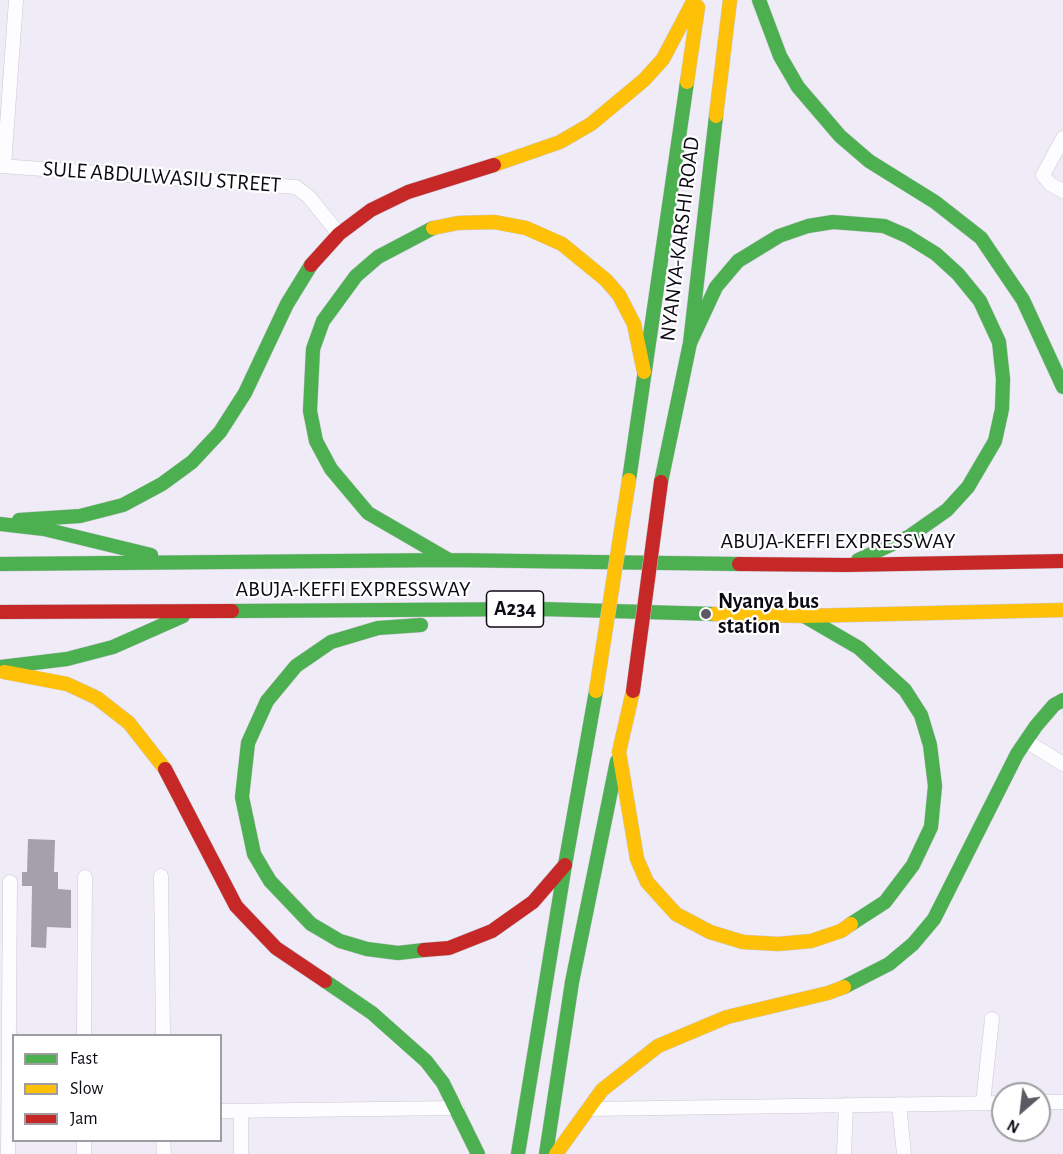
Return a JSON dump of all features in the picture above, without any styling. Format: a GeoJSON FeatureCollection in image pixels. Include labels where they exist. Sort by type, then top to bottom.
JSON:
{"type":"FeatureCollection","features":[{"type":"Feature","properties":{"kind":"main road"},"geometry":{"type":"LineString","coordinates":[[0,523],[80,516],[123,505],[162,484],[192,462],[220,432],[244,393],[287,304],[314,260],[339,234],[371,210],[408,192],[518,158],[560,142],[591,124],[645,80],[663,59],[694,0]]}},
{"type":"Feature","properties":{"kind":"main road","name":"NYANYA-KARSHI ROAD"},"geometry":{"type":"LineString","coordinates":[[518,1154],[596,691],[699,0]]}},
{"type":"Feature","properties":{"kind":"main road","name":"NYANYA-KARSHI ROAD"},"geometry":{"type":"LineString","coordinates":[[546,1154],[572,982],[633,691],[661,482],[690,343],[730,0]]}},
{"type":"Feature","properties":{"kind":"main road"},"geometry":{"type":"LineString","coordinates":[[759,0],[780,56],[798,87],[840,136],[869,161],[935,202],[981,238],[1023,300],[1063,387]]}},
{"type":"Feature","properties":{"kind":"main road"},"geometry":{"type":"LineString","coordinates":[[449,561],[368,513],[331,469],[316,441],[310,411],[310,382],[314,350],[323,321],[356,276],[378,257],[426,229],[458,223],[494,222],[526,228],[562,244],[588,263],[619,296],[634,324],[644,372]]}},
{"type":"Feature","properties":{"kind":"main road"},"geometry":{"type":"LineString","coordinates":[[690,343],[716,287],[738,261],[779,236],[808,226],[833,222],[884,226],[907,236],[936,254],[958,274],[980,300],[999,342],[1003,379],[1002,409],[995,441],[984,463],[968,487],[947,510],[931,522],[910,536],[846,565]]}},
{"type":"Feature","properties":{"kind":"main road"},"geometry":{"type":"LineString","coordinates":[[0,523],[100,541],[180,563]]}},
{"type":"Feature","properties":{"kind":"main road","name":"ABUJA-KEFFI EXPRESSWAY"},"geometry":{"type":"LineString","coordinates":[[1029,560],[1063,549]]}},
{"type":"Feature","properties":{"kind":"main road","name":"ABUJA-KEFFI EXPRESSWAY"},"geometry":{"type":"LineString","coordinates":[[0,564],[449,561],[846,565],[1063,561]]}},
{"type":"Feature","properties":{"kind":"main road"},"geometry":{"type":"LineString","coordinates":[[542,609],[477,621],[378,628],[351,634],[312,653],[282,680],[256,721],[248,743],[243,770],[243,797],[254,854],[270,881],[311,924],[340,941],[367,949],[398,953],[449,948],[474,939],[518,915],[565,865]]}},
{"type":"Feature","properties":{"kind":"main road","name":"ABUJA-KEFFI EXPRESSWAY"},"geometry":{"type":"LineString","coordinates":[[0,612],[542,609],[803,616],[1063,610]]}},
{"type":"Feature","properties":{"kind":"main road"},"geometry":{"type":"LineString","coordinates":[[0,669],[67,659],[112,646],[194,611]]}},
{"type":"Feature","properties":{"kind":"main road","name":"ABUJA-KEFFI EXPRESSWAY"},"geometry":{"type":"LineString","coordinates":[[1031,611],[1063,623]]}},
{"type":"Feature","properties":{"kind":"main road"},"geometry":{"type":"LineString","coordinates":[[619,752],[637,859],[647,882],[676,914],[710,932],[732,939],[778,944],[811,941],[841,931],[885,902],[913,865],[931,827],[935,786],[930,746],[921,715],[905,690],[859,648],[803,616]]}},
{"type":"Feature","properties":{"kind":"main road"},"geometry":{"type":"LineString","coordinates":[[0,669],[67,684],[97,698],[129,723],[162,763],[236,906],[276,948],[372,1013],[403,1038],[443,1083],[457,1108],[477,1154]]}},
{"type":"Feature","properties":{"kind":"main road"},"geometry":{"type":"LineString","coordinates":[[556,1154],[602,1090],[627,1068],[658,1046],[691,1030],[727,1017],[828,993],[861,980],[889,964],[913,944],[934,920],[996,795],[1026,741],[1054,705],[1063,700]]}},
{"type":"Feature","properties":{"kind":"street"},"geometry":{"type":"LineString","coordinates":[[2,166],[16,0]]}},
{"type":"Feature","properties":{"kind":"street"},"geometry":{"type":"LineString","coordinates":[[1063,138],[1043,176],[1050,184],[1063,191]]}},
{"type":"Feature","properties":{"kind":"street","name":"SULE ABDULWASIU STREET"},"geometry":{"type":"LineString","coordinates":[[2,166],[296,187],[309,197],[339,234]]}},
{"type":"Feature","properties":{"kind":"street"},"geometry":{"type":"LineString","coordinates":[[1026,741],[1063,764]]}},
{"type":"Feature","properties":{"kind":"street"},"geometry":{"type":"LineString","coordinates":[[161,876],[163,1034]]}},
{"type":"Feature","properties":{"kind":"street"},"geometry":{"type":"LineString","coordinates":[[84,1034],[85,877]]}},
{"type":"Feature","properties":{"kind":"street"},"geometry":{"type":"LineString","coordinates":[[8,1154],[10,882]]}},
{"type":"Feature","properties":{"kind":"street"},"geometry":{"type":"LineString","coordinates":[[983,1103],[992,1019]]}},
{"type":"Feature","properties":{"kind":"street"},"geometry":{"type":"LineString","coordinates":[[588,1109],[991,1103]]}},
{"type":"Feature","properties":{"kind":"street"},"geometry":{"type":"LineString","coordinates":[[899,1104],[904,1154]]}},
{"type":"Feature","properties":{"kind":"street"},"geometry":{"type":"LineString","coordinates":[[844,1154],[846,1106]]}},
{"type":"Feature","properties":{"kind":"street"},"geometry":{"type":"LineString","coordinates":[[222,1111],[457,1108]]}},
{"type":"Feature","properties":{"kind":"street"},"geometry":{"type":"LineString","coordinates":[[242,1111],[242,1154]]}},
{"type":"Feature","properties":{"kind":"building"},"geometry":{"type":"Polygon","coordinates":[[[28,839],[55,840],[54,872],[58,872],[58,889],[71,890],[71,928],[47,927],[46,948],[31,947],[32,886],[22,886],[22,872],[27,872],[28,839]]]}},
{"type":"Feature","properties":{"kind":"traffic: fast"},"geometry":{"type":"LineString","coordinates":[[759,0],[780,56],[798,87],[840,136],[869,161],[935,202],[981,238],[1023,300],[1063,387]]}},
{"type":"Feature","properties":{"kind":"traffic: fast"},"geometry":{"type":"LineString","coordinates":[[629,480],[687,82]]}},
{"type":"Feature","properties":{"kind":"traffic: fast"},"geometry":{"type":"LineString","coordinates":[[661,482],[690,343],[716,116]]}},
{"type":"Feature","properties":{"kind":"traffic: fast"},"geometry":{"type":"LineString","coordinates":[[690,343],[716,287],[738,261],[779,236],[808,226],[833,222],[884,226],[907,236],[936,254],[958,274],[980,301],[999,342],[1003,379],[1002,409],[995,441],[968,487],[947,510],[910,536],[858,560]]}},
{"type":"Feature","properties":{"kind":"traffic: fast"},"geometry":{"type":"LineString","coordinates":[[433,228],[378,257],[356,276],[323,321],[313,349],[310,411],[316,441],[331,469],[368,513],[449,560]]}},
{"type":"Feature","properties":{"kind":"traffic: fast"},"geometry":{"type":"LineString","coordinates":[[19,520],[80,516],[123,505],[162,484],[192,462],[220,432],[245,393],[287,304],[311,265]]}},
{"type":"Feature","properties":{"kind":"traffic: fast"},"geometry":{"type":"LineString","coordinates":[[0,524],[44,529],[151,555]]}},
{"type":"Feature","properties":{"kind":"traffic: fast"},"geometry":{"type":"LineString","coordinates":[[0,564],[449,560],[739,564]]}},
{"type":"Feature","properties":{"kind":"traffic: fast"},"geometry":{"type":"LineString","coordinates":[[232,611],[542,609],[714,614]]}},
{"type":"Feature","properties":{"kind":"traffic: fast"},"geometry":{"type":"LineString","coordinates":[[0,667],[67,659],[113,647],[183,616]]}},
{"type":"Feature","properties":{"kind":"traffic: fast"},"geometry":{"type":"LineString","coordinates":[[804,616],[859,648],[905,690],[921,715],[930,745],[935,786],[931,827],[913,865],[885,902],[851,924]]}},
{"type":"Feature","properties":{"kind":"traffic: fast"},"geometry":{"type":"LineString","coordinates":[[421,625],[378,628],[331,642],[296,666],[267,701],[248,743],[242,797],[254,854],[270,881],[311,924],[340,941],[367,949],[398,953],[424,950]]}},
{"type":"Feature","properties":{"kind":"traffic: fast"},"geometry":{"type":"LineString","coordinates":[[565,865],[596,691]]}},
{"type":"Feature","properties":{"kind":"traffic: fast"},"geometry":{"type":"LineString","coordinates":[[844,987],[889,964],[913,944],[934,919],[1017,754],[1036,726],[1054,705],[1063,700]]}},
{"type":"Feature","properties":{"kind":"traffic: fast"},"geometry":{"type":"LineString","coordinates":[[546,1154],[572,982],[617,761]]}},
{"type":"Feature","properties":{"kind":"traffic: fast"},"geometry":{"type":"LineString","coordinates":[[518,1154],[565,865]]}},
{"type":"Feature","properties":{"kind":"traffic: fast"},"geometry":{"type":"LineString","coordinates":[[325,981],[372,1013],[426,1061],[443,1083],[478,1154]]}},
{"type":"Feature","properties":{"kind":"traffic: slow"},"geometry":{"type":"LineString","coordinates":[[494,165],[560,142],[591,124],[644,80],[663,59],[694,0]]}},
{"type":"Feature","properties":{"kind":"traffic: slow"},"geometry":{"type":"LineString","coordinates":[[716,116],[730,0]]}},
{"type":"Feature","properties":{"kind":"traffic: slow"},"geometry":{"type":"LineString","coordinates":[[687,82],[698,7]]}},
{"type":"Feature","properties":{"kind":"traffic: slow"},"geometry":{"type":"LineString","coordinates":[[433,228],[458,223],[494,222],[526,228],[562,244],[606,280],[619,295],[634,324],[644,372]]}},
{"type":"Feature","properties":{"kind":"traffic: slow"},"geometry":{"type":"LineString","coordinates":[[596,691],[629,480]]}},
{"type":"Feature","properties":{"kind":"traffic: slow"},"geometry":{"type":"LineString","coordinates":[[714,614],[803,616],[1063,610]]}},
{"type":"Feature","properties":{"kind":"traffic: slow"},"geometry":{"type":"LineString","coordinates":[[4,672],[67,684],[97,698],[129,723],[165,769]]}},
{"type":"Feature","properties":{"kind":"traffic: slow"},"geometry":{"type":"LineString","coordinates":[[619,752],[633,691]]}},
{"type":"Feature","properties":{"kind":"traffic: slow"},"geometry":{"type":"LineString","coordinates":[[619,752],[637,859],[647,882],[676,914],[710,932],[743,942],[778,944],[811,941],[841,931],[851,924]]}},
{"type":"Feature","properties":{"kind":"traffic: slow"},"geometry":{"type":"LineString","coordinates":[[556,1154],[602,1090],[658,1046],[727,1017],[828,993],[844,987]]}},
{"type":"Feature","properties":{"kind":"traffic: jam"},"geometry":{"type":"LineString","coordinates":[[311,265],[339,234],[371,210],[408,192],[494,165]]}},
{"type":"Feature","properties":{"kind":"traffic: jam"},"geometry":{"type":"LineString","coordinates":[[633,691],[661,482]]}},
{"type":"Feature","properties":{"kind":"traffic: jam"},"geometry":{"type":"LineString","coordinates":[[739,564],[846,565],[1063,561]]}},
{"type":"Feature","properties":{"kind":"traffic: jam"},"geometry":{"type":"LineString","coordinates":[[0,612],[232,611]]}},
{"type":"Feature","properties":{"kind":"traffic: jam"},"geometry":{"type":"LineString","coordinates":[[165,769],[236,906],[276,948],[325,981]]}},
{"type":"Feature","properties":{"kind":"traffic: jam"},"geometry":{"type":"LineString","coordinates":[[424,950],[449,948],[492,931],[533,902],[565,865]]}},
{"type":"Feature","properties":{"kind":"place","name":"Nyanya bus station"},"geometry":{"type":"Point","coordinates":[706,614]}}]}
